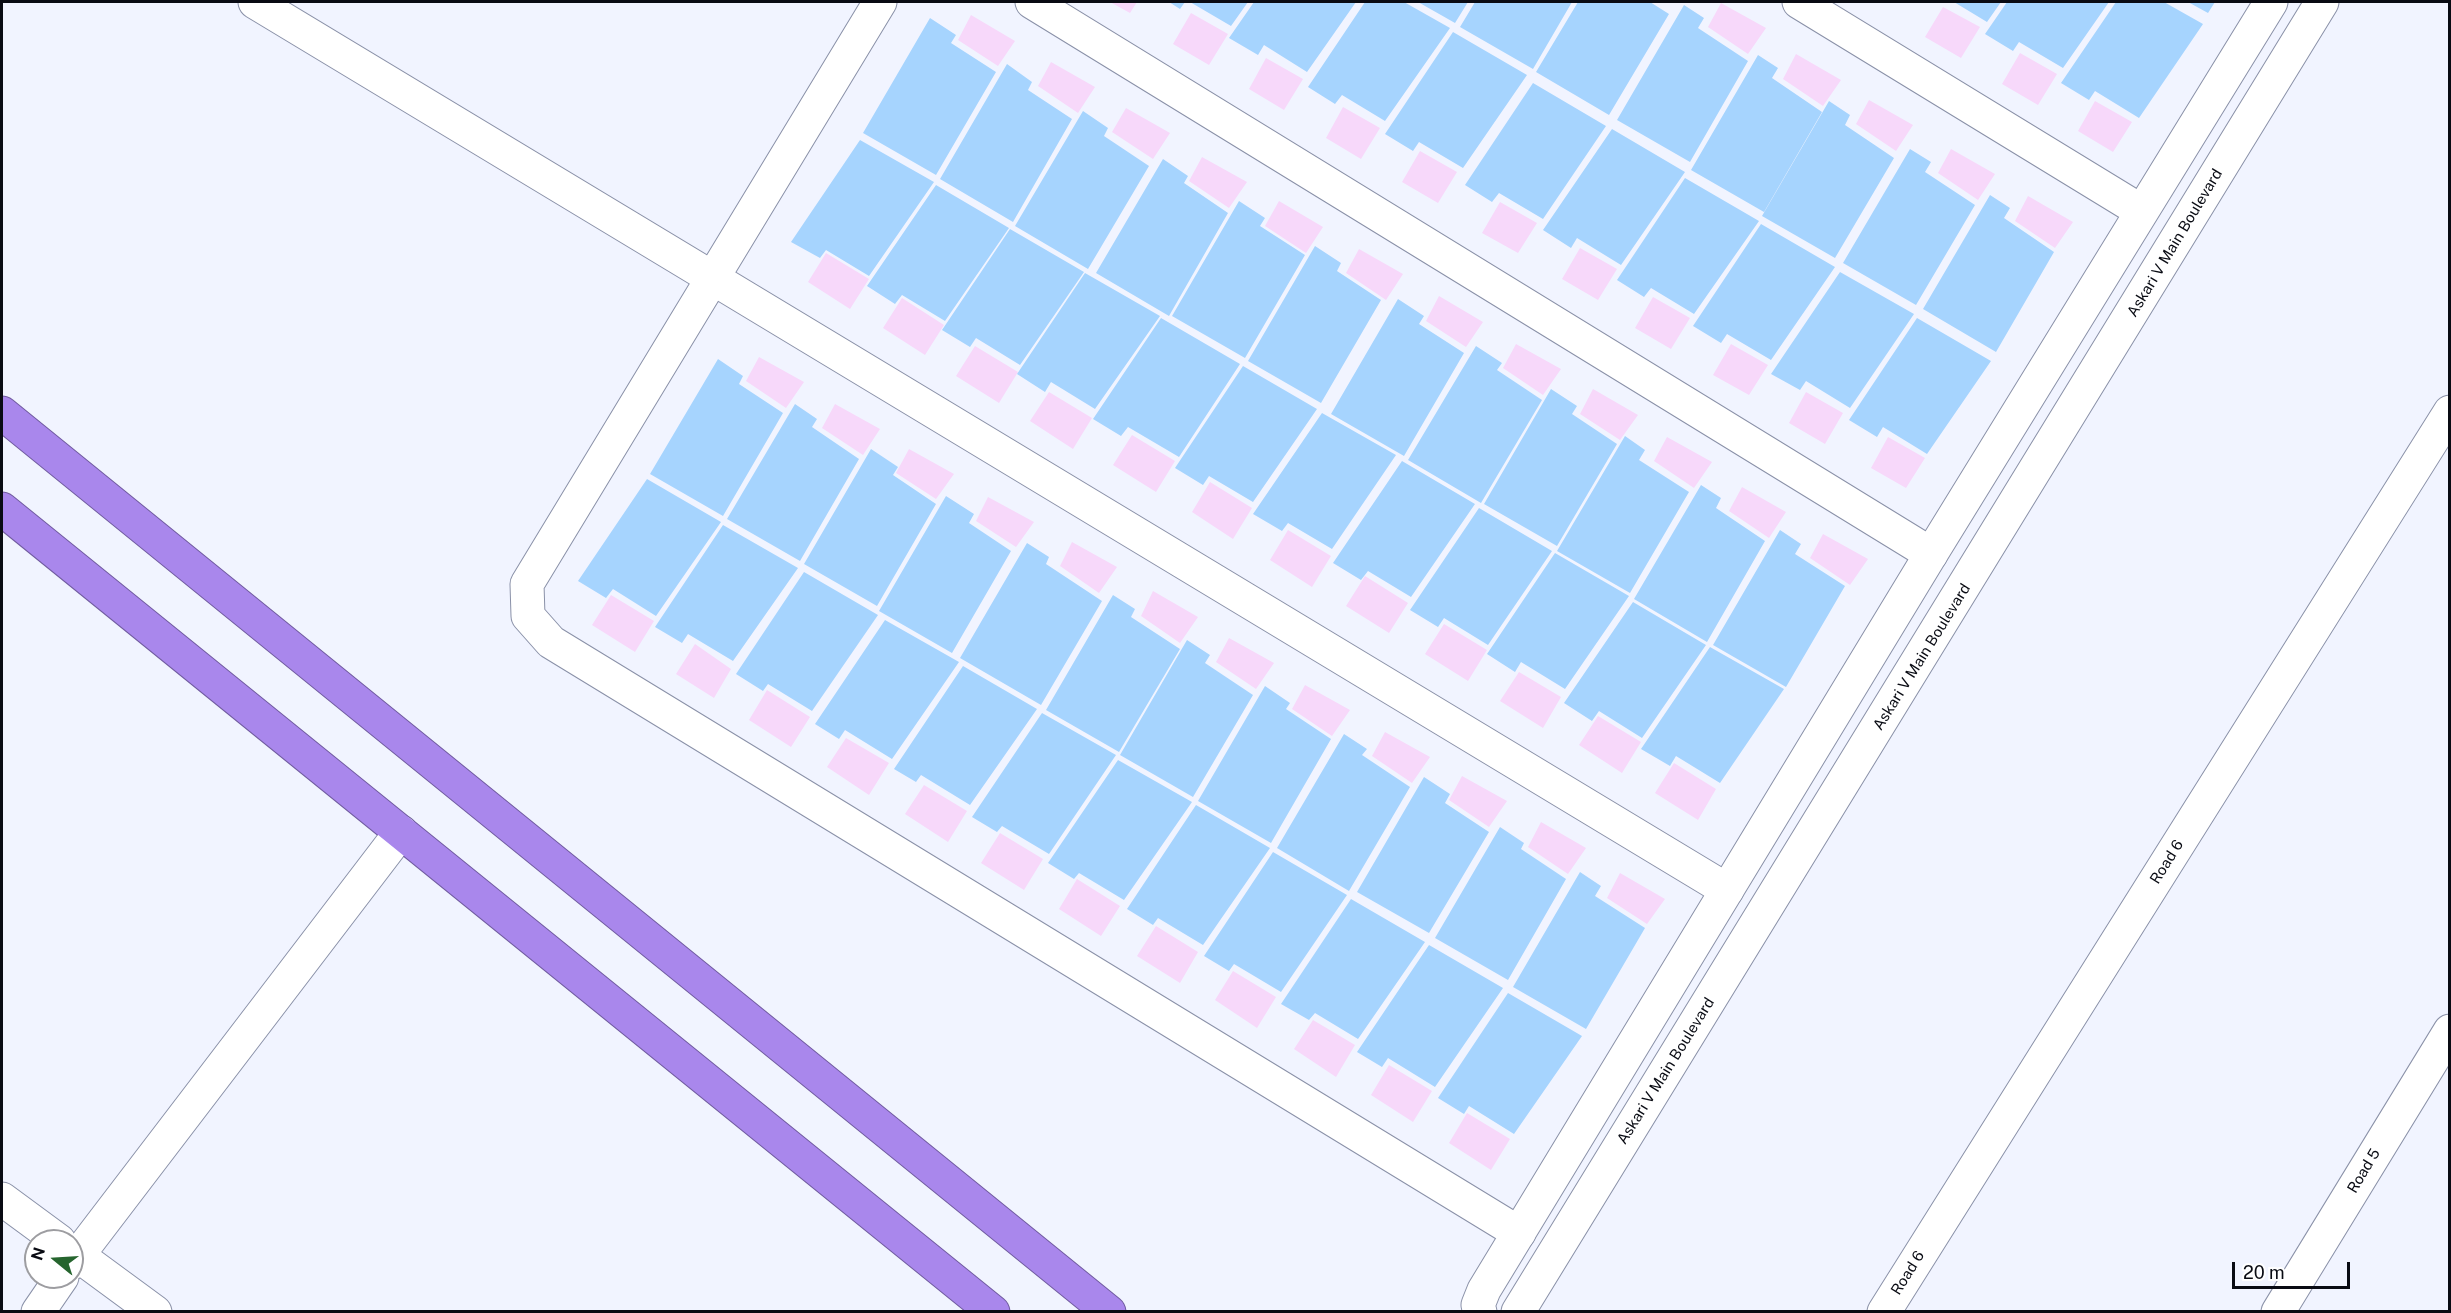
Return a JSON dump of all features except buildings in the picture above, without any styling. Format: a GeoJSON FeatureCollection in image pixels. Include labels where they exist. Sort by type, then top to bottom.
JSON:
{"type":"FeatureCollection","features":[{"type":"Feature","properties":{"kind":"highway"},"geometry":{"type":"LineString","coordinates":[[2,413],[1109,1311]]}},
{"type":"Feature","properties":{"kind":"highway"},"geometry":{"type":"LineString","coordinates":[[2,509],[993,1311]]}},
{"type":"Feature","properties":{"kind":"street"},"geometry":{"type":"LineString","coordinates":[[255,2],[1727,890]]}},
{"type":"Feature","properties":{"kind":"street"},"geometry":{"type":"LineString","coordinates":[[880,2],[526,584],[528,616],[551,642],[1519,1233]]}},
{"type":"Feature","properties":{"kind":"street"},"geometry":{"type":"LineString","coordinates":[[1032,2],[1970,580]]}},
{"type":"Feature","properties":{"kind":"street"},"geometry":{"type":"LineString","coordinates":[[1799,2],[2141,211]]}},
{"type":"Feature","properties":{"kind":"street"},"geometry":{"type":"LineString","coordinates":[[1480,1311],[1478,1305],[1484,1290],[1931,554],[2271,2]]}},
{"type":"Feature","properties":{"kind":"street","name":"Askari V Main Boulevard"},"geometry":{"type":"LineString","coordinates":[[1518,1311],[1970,580],[2322,2]]}},
{"type":"Feature","properties":{"kind":"street","name":"Road 6"},"geometry":{"type":"LineString","coordinates":[[1884,1311],[2450,412]]}},
{"type":"Feature","properties":{"kind":"street"},"geometry":{"type":"LineString","coordinates":[[84,1237],[401,832]]}},
{"type":"Feature","properties":{"kind":"street","name":"Road 5"},"geometry":{"type":"LineString","coordinates":[[2278,1311],[2450,1031]]}},
{"type":"Feature","properties":{"kind":"street"},"geometry":{"type":"LineString","coordinates":[[2,1199],[36,1229]]}},
{"type":"Feature","properties":{"kind":"street"},"geometry":{"type":"LineString","coordinates":[[84,1267],[155,1311]]}},
{"type":"Feature","properties":{"kind":"street"},"geometry":{"type":"LineString","coordinates":[[38,1311],[50,1289]]}},
{"type":"Feature","properties":{"kind":"shaded area"},"geometry":{"type":"Polygon","coordinates":[[[1110,2],[1137,2],[1130,13],[1110,2]]]}},
{"type":"Feature","properties":{"kind":"shaded area"},"geometry":{"type":"Polygon","coordinates":[[[1721,3],[1766,28],[1748,54],[1708,27],[1721,3]]]}},
{"type":"Feature","properties":{"kind":"shaded area"},"geometry":{"type":"Polygon","coordinates":[[[1943,7],[1980,27],[1961,58],[1925,37],[1943,7]]]}},
{"type":"Feature","properties":{"kind":"shaded area"},"geometry":{"type":"Polygon","coordinates":[[[1191,13],[1228,34],[1209,65],[1173,44],[1191,13]]]}},
{"type":"Feature","properties":{"kind":"shaded area"},"geometry":{"type":"Polygon","coordinates":[[[971,15],[1015,41],[998,66],[958,40],[971,15]]]}},
{"type":"Feature","properties":{"kind":"shaded area"},"geometry":{"type":"Polygon","coordinates":[[[2020,53],[2057,74],[2038,105],[2002,84],[2020,53]]]}},
{"type":"Feature","properties":{"kind":"shaded area"},"geometry":{"type":"Polygon","coordinates":[[[1796,54],[1841,80],[1823,106],[1783,79],[1796,54]]]}},
{"type":"Feature","properties":{"kind":"shaded area"},"geometry":{"type":"Polygon","coordinates":[[[1266,58],[1303,79],[1284,110],[1249,89],[1266,58]]]}},
{"type":"Feature","properties":{"kind":"shaded area"},"geometry":{"type":"Polygon","coordinates":[[[1051,62],[1095,87],[1078,113],[1038,86],[1051,62]]]}},
{"type":"Feature","properties":{"kind":"shaded area"},"geometry":{"type":"Polygon","coordinates":[[[1869,100],[1913,125],[1896,151],[1856,124],[1869,100]]]}},
{"type":"Feature","properties":{"kind":"shaded area"},"geometry":{"type":"Polygon","coordinates":[[[2095,101],[2132,122],[2113,152],[2078,131],[2095,101]]]}},
{"type":"Feature","properties":{"kind":"shaded area"},"geometry":{"type":"Polygon","coordinates":[[[1343,107],[1380,128],[1361,159],[1326,138],[1343,107]]]}},
{"type":"Feature","properties":{"kind":"shaded area"},"geometry":{"type":"Polygon","coordinates":[[[1126,108],[1170,133],[1153,159],[1112,132],[1126,108]]]}},
{"type":"Feature","properties":{"kind":"shaded area"},"geometry":{"type":"Polygon","coordinates":[[[1951,149],[1995,174],[1978,200],[1938,173],[1951,149]]]}},
{"type":"Feature","properties":{"kind":"shaded area"},"geometry":{"type":"Polygon","coordinates":[[[1420,151],[1457,172],[1438,203],[1402,182],[1420,151]]]}},
{"type":"Feature","properties":{"kind":"shaded area"},"geometry":{"type":"Polygon","coordinates":[[[1202,157],[1247,182],[1229,208],[1189,181],[1202,157]]]}},
{"type":"Feature","properties":{"kind":"shaded area"},"geometry":{"type":"Polygon","coordinates":[[[2028,196],[2073,222],[2055,248],[2015,221],[2028,196]]]}},
{"type":"Feature","properties":{"kind":"shaded area"},"geometry":{"type":"Polygon","coordinates":[[[1279,201],[1323,227],[1306,253],[1265,226],[1279,201]]]}},
{"type":"Feature","properties":{"kind":"shaded area"},"geometry":{"type":"Polygon","coordinates":[[[1500,202],[1537,223],[1518,253],[1482,233],[1500,202]]]}},
{"type":"Feature","properties":{"kind":"shaded area"},"geometry":{"type":"Polygon","coordinates":[[[1580,248],[1617,269],[1598,300],[1562,279],[1580,248]]]}},
{"type":"Feature","properties":{"kind":"shaded area"},"geometry":{"type":"Polygon","coordinates":[[[1359,249],[1403,274],[1386,300],[1346,273],[1359,249]]]}},
{"type":"Feature","properties":{"kind":"shaded area"},"geometry":{"type":"Polygon","coordinates":[[[826,253],[869,279],[850,309],[808,282],[826,253]]]}},
{"type":"Feature","properties":{"kind":"shaded area"},"geometry":{"type":"Polygon","coordinates":[[[1439,296],[1483,322],[1466,347],[1426,321],[1439,296]]]}},
{"type":"Feature","properties":{"kind":"shaded area"},"geometry":{"type":"Polygon","coordinates":[[[1653,297],[1690,318],[1671,349],[1635,328],[1653,297]]]}},
{"type":"Feature","properties":{"kind":"shaded area"},"geometry":{"type":"Polygon","coordinates":[[[902,298],[944,325],[925,355],[883,328],[902,298]]]}},
{"type":"Feature","properties":{"kind":"shaded area"},"geometry":{"type":"Polygon","coordinates":[[[1516,344],[1561,369],[1543,395],[1503,368],[1516,344]]]}},
{"type":"Feature","properties":{"kind":"shaded area"},"geometry":{"type":"Polygon","coordinates":[[[1731,344],[1768,365],[1749,395],[1713,375],[1731,344]]]}},
{"type":"Feature","properties":{"kind":"shaded area"},"geometry":{"type":"Polygon","coordinates":[[[975,346],[1018,372],[999,403],[956,376],[975,346]]]}},
{"type":"Feature","properties":{"kind":"shaded area"},"geometry":{"type":"Polygon","coordinates":[[[759,357],[804,382],[786,408],[746,381],[759,357]]]}},
{"type":"Feature","properties":{"kind":"shaded area"},"geometry":{"type":"Polygon","coordinates":[[[1593,389],[1638,415],[1620,440],[1580,414],[1593,389]]]}},
{"type":"Feature","properties":{"kind":"shaded area"},"geometry":{"type":"Polygon","coordinates":[[[1049,392],[1092,418],[1073,449],[1030,421],[1049,392]]]}},
{"type":"Feature","properties":{"kind":"shaded area"},"geometry":{"type":"Polygon","coordinates":[[[1806,392],[1843,413],[1825,444],[1789,423],[1806,392]]]}},
{"type":"Feature","properties":{"kind":"shaded area"},"geometry":{"type":"Polygon","coordinates":[[[835,404],[880,429],[863,455],[822,428],[835,404]]]}},
{"type":"Feature","properties":{"kind":"shaded area"},"geometry":{"type":"Polygon","coordinates":[[[1132,435],[1175,461],[1156,492],[1113,465],[1132,435]]]}},
{"type":"Feature","properties":{"kind":"shaded area"},"geometry":{"type":"Polygon","coordinates":[[[1667,437],[1712,462],[1694,488],[1654,461],[1667,437]]]}},
{"type":"Feature","properties":{"kind":"shaded area"},"geometry":{"type":"Polygon","coordinates":[[[1888,437],[1925,458],[1906,488],[1871,468],[1888,437]]]}},
{"type":"Feature","properties":{"kind":"shaded area"},"geometry":{"type":"Polygon","coordinates":[[[909,449],[954,474],[936,499],[896,473],[909,449]]]}},
{"type":"Feature","properties":{"kind":"shaded area"},"geometry":{"type":"Polygon","coordinates":[[[1210,482],[1252,508],[1233,539],[1192,512],[1210,482]]]}},
{"type":"Feature","properties":{"kind":"shaded area"},"geometry":{"type":"Polygon","coordinates":[[[1742,487],[1786,512],[1769,538],[1729,511],[1742,487]]]}},
{"type":"Feature","properties":{"kind":"shaded area"},"geometry":{"type":"Polygon","coordinates":[[[988,497],[1034,522],[1016,547],[976,521],[988,497]]]}},
{"type":"Feature","properties":{"kind":"shaded area"},"geometry":{"type":"Polygon","coordinates":[[[1288,530],[1331,556],[1312,587],[1270,560],[1288,530]]]}},
{"type":"Feature","properties":{"kind":"shaded area"},"geometry":{"type":"Polygon","coordinates":[[[1823,534],[1868,559],[1850,585],[1810,558],[1823,534]]]}},
{"type":"Feature","properties":{"kind":"shaded area"},"geometry":{"type":"Polygon","coordinates":[[[1072,542],[1117,567],[1099,593],[1060,566],[1072,542]]]}},
{"type":"Feature","properties":{"kind":"shaded area"},"geometry":{"type":"Polygon","coordinates":[[[1365,576],[1408,603],[1389,633],[1346,606],[1365,576]]]}},
{"type":"Feature","properties":{"kind":"shaded area"},"geometry":{"type":"Polygon","coordinates":[[[1153,591],[1198,617],[1180,643],[1141,616],[1153,591]]]}},
{"type":"Feature","properties":{"kind":"shaded area"},"geometry":{"type":"Polygon","coordinates":[[[611,595],[654,621],[635,652],[592,625],[611,595]]]}},
{"type":"Feature","properties":{"kind":"shaded area"},"geometry":{"type":"Polygon","coordinates":[[[1444,624],[1487,650],[1468,681],[1425,654],[1444,624]]]}},
{"type":"Feature","properties":{"kind":"shaded area"},"geometry":{"type":"Polygon","coordinates":[[[1229,638],[1274,663],[1256,689],[1216,662],[1229,638]]]}},
{"type":"Feature","properties":{"kind":"shaded area"},"geometry":{"type":"Polygon","coordinates":[[[695,644],[731,669],[714,698],[676,674],[695,644]]]}},
{"type":"Feature","properties":{"kind":"shaded area"},"geometry":{"type":"Polygon","coordinates":[[[1519,672],[1561,697],[1543,728],[1500,701],[1519,672]]]}},
{"type":"Feature","properties":{"kind":"shaded area"},"geometry":{"type":"Polygon","coordinates":[[[1305,685],[1350,710],[1332,736],[1292,709],[1305,685]]]}},
{"type":"Feature","properties":{"kind":"shaded area"},"geometry":{"type":"Polygon","coordinates":[[[767,690],[810,717],[791,747],[749,720],[767,690]]]}},
{"type":"Feature","properties":{"kind":"shaded area"},"geometry":{"type":"Polygon","coordinates":[[[1598,716],[1641,742],[1622,773],[1579,745],[1598,716]]]}},
{"type":"Feature","properties":{"kind":"shaded area"},"geometry":{"type":"Polygon","coordinates":[[[1385,732],[1430,757],[1412,783],[1372,756],[1385,732]]]}},
{"type":"Feature","properties":{"kind":"shaded area"},"geometry":{"type":"Polygon","coordinates":[[[846,738],[889,763],[869,795],[827,767],[846,738]]]}},
{"type":"Feature","properties":{"kind":"shaded area"},"geometry":{"type":"Polygon","coordinates":[[[1674,763],[1716,789],[1698,820],[1655,793],[1674,763]]]}},
{"type":"Feature","properties":{"kind":"shaded area"},"geometry":{"type":"Polygon","coordinates":[[[1462,776],[1507,801],[1489,827],[1449,800],[1462,776]]]}},
{"type":"Feature","properties":{"kind":"shaded area"},"geometry":{"type":"Polygon","coordinates":[[[924,785],[967,811],[948,842],[905,814],[924,785]]]}},
{"type":"Feature","properties":{"kind":"shaded area"},"geometry":{"type":"Polygon","coordinates":[[[1541,822],[1586,848],[1568,874],[1528,847],[1541,822]]]}},
{"type":"Feature","properties":{"kind":"shaded area"},"geometry":{"type":"Polygon","coordinates":[[[1000,833],[1043,859],[1024,890],[981,863],[1000,833]]]}},
{"type":"Feature","properties":{"kind":"shaded area"},"geometry":{"type":"Polygon","coordinates":[[[1620,873],[1665,899],[1647,924],[1607,898],[1620,873]]]}},
{"type":"Feature","properties":{"kind":"shaded area"},"geometry":{"type":"Polygon","coordinates":[[[1077,879],[1120,906],[1101,936],[1059,909],[1077,879]]]}},
{"type":"Feature","properties":{"kind":"shaded area"},"geometry":{"type":"Polygon","coordinates":[[[1156,926],[1198,952],[1180,983],[1137,956],[1156,926]]]}},
{"type":"Feature","properties":{"kind":"shaded area"},"geometry":{"type":"Polygon","coordinates":[[[1233,971],[1276,997],[1257,1028],[1215,1000],[1233,971]]]}},
{"type":"Feature","properties":{"kind":"shaded area"},"geometry":{"type":"Polygon","coordinates":[[[1313,1020],[1355,1045],[1336,1077],[1294,1049],[1313,1020]]]}},
{"type":"Feature","properties":{"kind":"shaded area"},"geometry":{"type":"Polygon","coordinates":[[[1389,1065],[1432,1091],[1413,1122],[1371,1095],[1389,1065]]]}},
{"type":"Feature","properties":{"kind":"shaded area"},"geometry":{"type":"Polygon","coordinates":[[[1467,1113],[1510,1139],[1491,1170],[1449,1143],[1467,1113]]]}}]}
